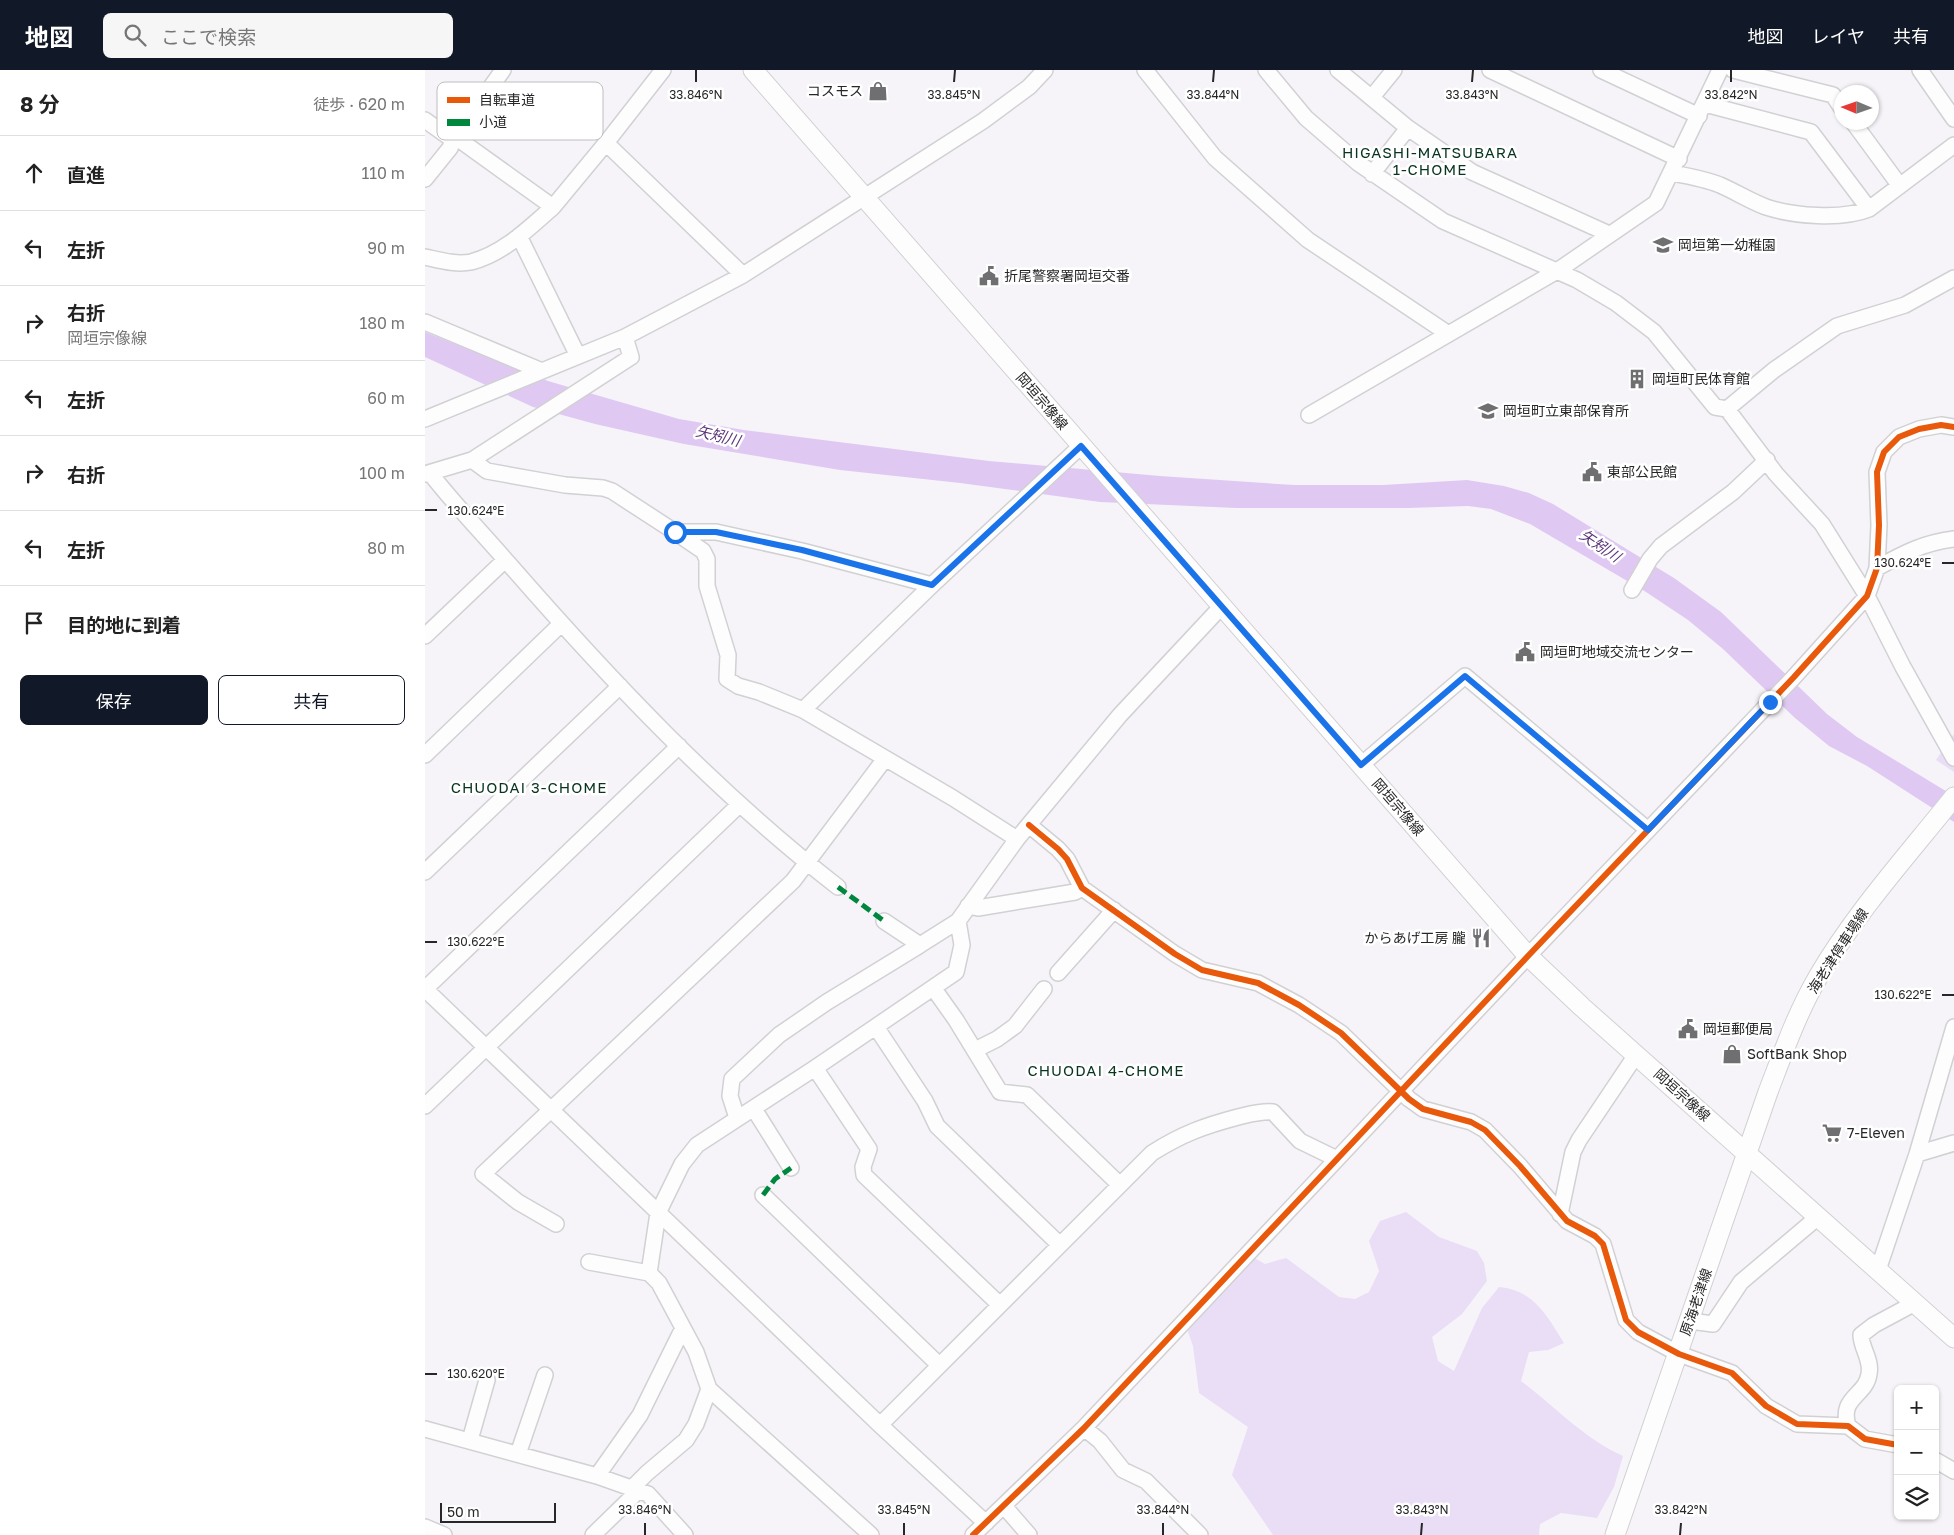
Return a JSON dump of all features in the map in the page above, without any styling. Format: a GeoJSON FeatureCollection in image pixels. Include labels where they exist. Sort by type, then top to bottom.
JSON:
{"type":"FeatureCollection","features":[{"type":"Feature","properties":{"kind":"main road","name":"岡垣宗像線"},"geometry":{"type":"LineString","coordinates":[[753,70],[1528,956],[1582,1007],[1954,1338]]}},
{"type":"Feature","properties":{"kind":"main road","name":"海老津停車場線"},"geometry":{"type":"LineString","coordinates":[[1747,1154],[1793,1028],[1818,978],[1868,904],[1954,798]]}},
{"type":"Feature","properties":{"kind":"main road","name":"原海老津線"},"geometry":{"type":"LineString","coordinates":[[1615,1535],[1747,1154]]}},
{"type":"Feature","properties":{"kind":"street"},"geometry":{"type":"LineString","coordinates":[[494,82],[503,70]]}},
{"type":"Feature","properties":{"kind":"street"},"geometry":{"type":"LineString","coordinates":[[425,257],[445,262],[469,262],[488,256],[519,236],[553,207],[663,70]]}},
{"type":"Feature","properties":{"kind":"street"},"geometry":{"type":"LineString","coordinates":[[425,419],[625,337],[743,275],[983,121],[1029,87],[1045,70]]}},
{"type":"Feature","properties":{"kind":"street"},"geometry":{"type":"LineString","coordinates":[[1145,70],[1215,158],[1308,240],[1447,333]]}},
{"type":"Feature","properties":{"kind":"street"},"geometry":{"type":"LineString","coordinates":[[1266,70],[1306,118],[1372,174],[1443,221],[1557,271],[1616,303],[1654,332],[1715,407],[1727,409],[1776,474],[1822,524],[1867,596],[1903,667],[1954,758]]}},
{"type":"Feature","properties":{"kind":"street"},"geometry":{"type":"LineString","coordinates":[[1338,70],[1408,128],[1471,172],[1609,234]]}},
{"type":"Feature","properties":{"kind":"street"},"geometry":{"type":"LineString","coordinates":[[1372,97],[1394,70]]}},
{"type":"Feature","properties":{"kind":"street"},"geometry":{"type":"LineString","coordinates":[[1490,70],[1699,178],[1720,185],[1765,207],[1782,212],[1838,215],[1869,209],[1954,145]]}},
{"type":"Feature","properties":{"kind":"street"},"geometry":{"type":"LineString","coordinates":[[1601,70],[1702,110],[1811,132],[1869,209]]}},
{"type":"Feature","properties":{"kind":"street"},"geometry":{"type":"LineString","coordinates":[[1920,70],[1954,119]]}},
{"type":"Feature","properties":{"kind":"street"},"geometry":{"type":"LineString","coordinates":[[1309,415],[1447,333],[1557,271],[1656,203],[1720,71],[1834,96]]}},
{"type":"Feature","properties":{"kind":"street"},"geometry":{"type":"LineString","coordinates":[[425,120],[437,129]]}},
{"type":"Feature","properties":{"kind":"street"},"geometry":{"type":"LineString","coordinates":[[1372,174],[1408,128]]}},
{"type":"Feature","properties":{"kind":"street"},"geometry":{"type":"LineString","coordinates":[[1859,130],[1900,186]]}},
{"type":"Feature","properties":{"kind":"street"},"geometry":{"type":"LineString","coordinates":[[425,180],[450,148],[453,140],[461,142],[553,207]]}},
{"type":"Feature","properties":{"kind":"street"},"geometry":{"type":"LineString","coordinates":[[606,143],[743,275]]}},
{"type":"Feature","properties":{"kind":"street"},"geometry":{"type":"LineString","coordinates":[[519,236],[578,356]]}},
{"type":"Feature","properties":{"kind":"street"},"geometry":{"type":"LineString","coordinates":[[1727,409],[1774,370],[1837,326],[1905,305],[1954,278]]}},
{"type":"Feature","properties":{"kind":"street"},"geometry":{"type":"LineString","coordinates":[[425,322],[539,372]]}},
{"type":"Feature","properties":{"kind":"street"},"geometry":{"type":"LineString","coordinates":[[625,337],[631,357],[472,460],[428,473],[561,624],[679,746],[739,805],[838,886]]}},
{"type":"Feature","properties":{"kind":"street"},"geometry":{"type":"LineString","coordinates":[[973,1535],[1084,1428],[1401,1090],[1794,677],[1867,596],[1877,568],[1879,525],[1877,472],[1884,452],[1899,437],[1919,429],[1941,425],[1954,427]]}},
{"type":"Feature","properties":{"kind":"street"},"geometry":{"type":"LineString","coordinates":[[803,710],[932,585],[1081,446]]}},
{"type":"Feature","properties":{"kind":"street"},"geometry":{"type":"LineString","coordinates":[[472,460],[487,472],[565,485],[603,488],[612,491],[703,551],[707,559],[707,586],[728,655],[727,679],[738,686],[759,692],[803,710],[884,760],[953,798],[1017,839]]}},
{"type":"Feature","properties":{"kind":"street"},"geometry":{"type":"LineString","coordinates":[[1632,590],[1650,559],[1661,546],[1733,492],[1767,460]]}},
{"type":"Feature","properties":{"kind":"street"},"geometry":{"type":"LineString","coordinates":[[675,532],[716,532],[802,550],[932,585]]}},
{"type":"Feature","properties":{"kind":"street"},"geometry":{"type":"LineString","coordinates":[[1877,568],[1907,551],[1931,542],[1954,539]]}},
{"type":"Feature","properties":{"kind":"street"},"geometry":{"type":"LineString","coordinates":[[425,636],[505,560]]}},
{"type":"Feature","properties":{"kind":"street"},"geometry":{"type":"LineString","coordinates":[[737,1118],[730,1096],[732,1079],[779,1036],[827,1002],[958,920],[1017,839],[1120,715],[1221,607]]}},
{"type":"Feature","properties":{"kind":"street"},"geometry":{"type":"LineString","coordinates":[[427,748],[561,624]]}},
{"type":"Feature","properties":{"kind":"street"},"geometry":{"type":"LineString","coordinates":[[1361,765],[1465,676],[1648,830]]}},
{"type":"Feature","properties":{"kind":"street"},"geometry":{"type":"LineString","coordinates":[[425,872],[620,686]]}},
{"type":"Feature","properties":{"kind":"street"},"geometry":{"type":"LineString","coordinates":[[679,746],[425,989],[880,1425],[986,1523]]}},
{"type":"Feature","properties":{"kind":"street"},"geometry":{"type":"LineString","coordinates":[[556,1224],[519,1202],[483,1174],[793,881],[884,760]]}},
{"type":"Feature","properties":{"kind":"street"},"geometry":{"type":"LineString","coordinates":[[425,1106],[739,805]]}},
{"type":"Feature","properties":{"kind":"street"},"geometry":{"type":"LineString","coordinates":[[1029,825],[1054,845],[1067,859],[1082,888],[1175,954],[1202,970],[1258,983],[1314,1014],[1341,1033],[1409,1099],[1423,1109],[1471,1122],[1485,1130],[1520,1166],[1567,1221],[1595,1236],[1603,1244],[1626,1320],[1638,1332],[1679,1354],[1733,1373],[1766,1406],[1797,1424],[1848,1426],[1865,1439],[1894,1444]]}},
{"type":"Feature","properties":{"kind":"street"},"geometry":{"type":"LineString","coordinates":[[968,906],[978,908],[1075,892],[1082,888]]}},
{"type":"Feature","properties":{"kind":"street"},"geometry":{"type":"LineString","coordinates":[[1058,973],[1114,910]]}},
{"type":"Feature","properties":{"kind":"street"},"geometry":{"type":"LineString","coordinates":[[649,1273],[658,1213],[668,1189],[682,1164],[697,1145],[934,989],[956,972],[962,945],[958,920]]}},
{"type":"Feature","properties":{"kind":"street"},"geometry":{"type":"LineString","coordinates":[[884,921],[920,945]]}},
{"type":"Feature","properties":{"kind":"street"},"geometry":{"type":"LineString","coordinates":[[934,989],[956,1020],[1000,1092],[1027,1095],[1120,1185]]}},
{"type":"Feature","properties":{"kind":"street"},"geometry":{"type":"LineString","coordinates":[[975,1050],[1015,1026],[1044,989]]}},
{"type":"Feature","properties":{"kind":"street"},"geometry":{"type":"LineString","coordinates":[[876,1027],[925,1101],[937,1126],[1060,1245]]}},
{"type":"Feature","properties":{"kind":"street"},"geometry":{"type":"LineString","coordinates":[[1878,1270],[1917,1154],[1954,1027]]}},
{"type":"Feature","properties":{"kind":"street"},"geometry":{"type":"LineString","coordinates":[[1560,1214],[1573,1152],[1579,1140],[1636,1055]]}},
{"type":"Feature","properties":{"kind":"street"},"geometry":{"type":"LineString","coordinates":[[815,1068],[869,1149],[863,1167],[865,1175],[1001,1305]]}},
{"type":"Feature","properties":{"kind":"street"},"geometry":{"type":"LineString","coordinates":[[754,1109],[791,1168]]}},
{"type":"Feature","properties":{"kind":"street"},"geometry":{"type":"LineString","coordinates":[[880,1425],[1151,1153],[1205,1125],[1263,1111],[1273,1112],[1300,1141],[1337,1159]]}},
{"type":"Feature","properties":{"kind":"street"},"geometry":{"type":"LineString","coordinates":[[1917,1154],[1954,1143]]}},
{"type":"Feature","properties":{"kind":"street"},"geometry":{"type":"LineString","coordinates":[[763,1195],[939,1365]]}},
{"type":"Feature","properties":{"kind":"street"},"geometry":{"type":"LineString","coordinates":[[1690,1321],[1713,1324],[1741,1282],[1818,1217]]}},
{"type":"Feature","properties":{"kind":"street"},"geometry":{"type":"LineString","coordinates":[[589,1262],[649,1273],[659,1283],[696,1352],[709,1389],[871,1535]]}},
{"type":"Feature","properties":{"kind":"street"},"geometry":{"type":"LineString","coordinates":[[1848,1426],[1845,1416],[1847,1408],[1869,1375],[1869,1363],[1861,1343],[1861,1335],[1874,1325],[1915,1303]]}},
{"type":"Feature","properties":{"kind":"street"},"geometry":{"type":"LineString","coordinates":[[597,1476],[640,1415],[683,1328]]}},
{"type":"Feature","properties":{"kind":"street"},"geometry":{"type":"LineString","coordinates":[[518,1454],[545,1375]]}},
{"type":"Feature","properties":{"kind":"street"},"geometry":{"type":"LineString","coordinates":[[469,1440],[487,1380]]}},
{"type":"Feature","properties":{"kind":"street"},"geometry":{"type":"LineString","coordinates":[[593,1535],[633,1496],[633,1487],[647,1472],[687,1440],[696,1424],[709,1389]]}},
{"type":"Feature","properties":{"kind":"street"},"geometry":{"type":"LineString","coordinates":[[1084,1428],[1100,1441],[1123,1470],[1146,1481],[1200,1535]]}},
{"type":"Feature","properties":{"kind":"street"},"geometry":{"type":"LineString","coordinates":[[425,1429],[633,1487],[648,1494],[685,1535]]}},
{"type":"Feature","properties":{"kind":"street"},"geometry":{"type":"LineString","coordinates":[[1939,1462],[1954,1471]]}},
{"type":"Feature","properties":{"kind":"street"},"geometry":{"type":"LineString","coordinates":[[1004,1506],[1029,1535]]}},
{"type":"Feature","properties":{"kind":"street"},"geometry":{"type":"LineString","coordinates":[[425,1527],[444,1535]]}},
{"type":"Feature","properties":{"kind":"shaded area"},"geometry":{"type":"Polygon","coordinates":[[[1954,734],[1954,772],[1936,760],[1954,734]]]}},
{"type":"Feature","properties":{"kind":"shaded area"},"geometry":{"type":"Polygon","coordinates":[[[1406,1212],[1439,1237],[1477,1251],[1484,1263],[1487,1281],[1462,1314],[1432,1337],[1438,1361],[1454,1371],[1482,1308],[1499,1287],[1522,1293],[1530,1299],[1545,1314],[1558,1333],[1564,1343],[1548,1350],[1529,1352],[1521,1381],[1589,1436],[1623,1456],[1614,1487],[1597,1518],[1561,1513],[1540,1524],[1539,1535],[1273,1535],[1232,1475],[1248,1427],[1199,1393],[1193,1346],[1188,1332],[1192,1316],[1251,1256],[1265,1264],[1286,1258],[1339,1297],[1355,1299],[1369,1292],[1379,1271],[1369,1241],[1380,1221],[1406,1212]]]}},
{"type":"Feature","properties":{"kind":"water","name":"矢矧川"},"geometry":{"type":"Polygon","coordinates":[[[425,332],[548,381],[679,419],[744,430],[989,461],[1160,476],[1294,485],[1383,485],[1467,480],[1504,486],[1529,493],[1553,504],[1674,578],[1721,612],[1827,714],[1857,737],[1954,796],[1954,822],[1867,766],[1829,746],[1795,718],[1723,649],[1688,620],[1646,592],[1530,524],[1491,509],[1468,506],[1236,508],[1100,502],[960,483],[840,470],[684,444],[595,424],[533,407],[425,357],[425,332]]]}},
{"type":"Feature","properties":{"kind":"marked path"},"geometry":{"type":"LineString","coordinates":[[838,887],[884,921]]}},
{"type":"Feature","properties":{"kind":"marked path"},"geometry":{"type":"LineString","coordinates":[[763,1195],[775,1179],[791,1168]]}},
{"type":"Feature","properties":{"kind":"cycle path"},"geometry":{"type":"LineString","coordinates":[[973,1535],[1084,1428],[1528,956],[1794,677],[1867,596],[1877,568],[1879,525],[1877,472],[1884,452],[1899,437],[1919,429],[1941,425],[1954,427]]}},
{"type":"Feature","properties":{"kind":"cycle path"},"geometry":{"type":"LineString","coordinates":[[1029,825],[1067,859],[1082,888],[1175,954],[1202,970],[1258,983],[1299,1005],[1341,1033],[1409,1099],[1423,1109],[1471,1122],[1485,1130],[1520,1166],[1567,1221],[1595,1236],[1603,1244],[1626,1320],[1638,1332],[1679,1354],[1732,1373],[1766,1406],[1797,1424],[1848,1426],[1865,1439],[1894,1444]]}},
{"type":"Feature","properties":{"kind":"place","name":"コスモス"},"geometry":{"type":"Point","coordinates":[878,91]}},
{"type":"Feature","properties":{"kind":"place","name":"岡垣第一幼稚園"},"geometry":{"type":"Point","coordinates":[1663,245]}},
{"type":"Feature","properties":{"kind":"place","name":"折尾警察署岡垣交番"},"geometry":{"type":"Point","coordinates":[989,276]}},
{"type":"Feature","properties":{"kind":"place","name":"岡垣町民体育館"},"geometry":{"type":"Point","coordinates":[1637,379]}},
{"type":"Feature","properties":{"kind":"place","name":"岡垣町立東部保育所"},"geometry":{"type":"Point","coordinates":[1488,411]}},
{"type":"Feature","properties":{"kind":"place","name":"東部公民館"},"geometry":{"type":"Point","coordinates":[1592,472]}},
{"type":"Feature","properties":{"kind":"place","name":"岡垣町地域交流センター"},"geometry":{"type":"Point","coordinates":[1525,652]}},
{"type":"Feature","properties":{"kind":"place","name":"からあげ工房 朧"},"geometry":{"type":"Point","coordinates":[1481,938]}},
{"type":"Feature","properties":{"kind":"place","name":"岡垣郵便局"},"geometry":{"type":"Point","coordinates":[1688,1029]}},
{"type":"Feature","properties":{"kind":"place","name":"SoftBank Shop"},"geometry":{"type":"Point","coordinates":[1732,1054]}},
{"type":"Feature","properties":{"kind":"place","name":"7-Eleven"},"geometry":{"type":"Point","coordinates":[1832,1133]}},
{"type":"Feature","properties":{"kind":"district","name":"HIGASHI-MATSUBARA 1-CHOME"},"geometry":{"type":"Point","coordinates":[1430,162]}},
{"type":"Feature","properties":{"kind":"district","name":"CHUODAI 3-CHOME"},"geometry":{"type":"Point","coordinates":[529,788]}},
{"type":"Feature","properties":{"kind":"district","name":"CHUODAI 4-CHOME"},"geometry":{"type":"Point","coordinates":[1106,1071]}},
{"type":"Feature","properties":{"kind":"route"},"geometry":{"type":"LineString","coordinates":[[675,532],[716,532],[802,550],[932,585],[1081,446],[1361,765],[1465,676],[1648,830],[1770,702]]}}]}
